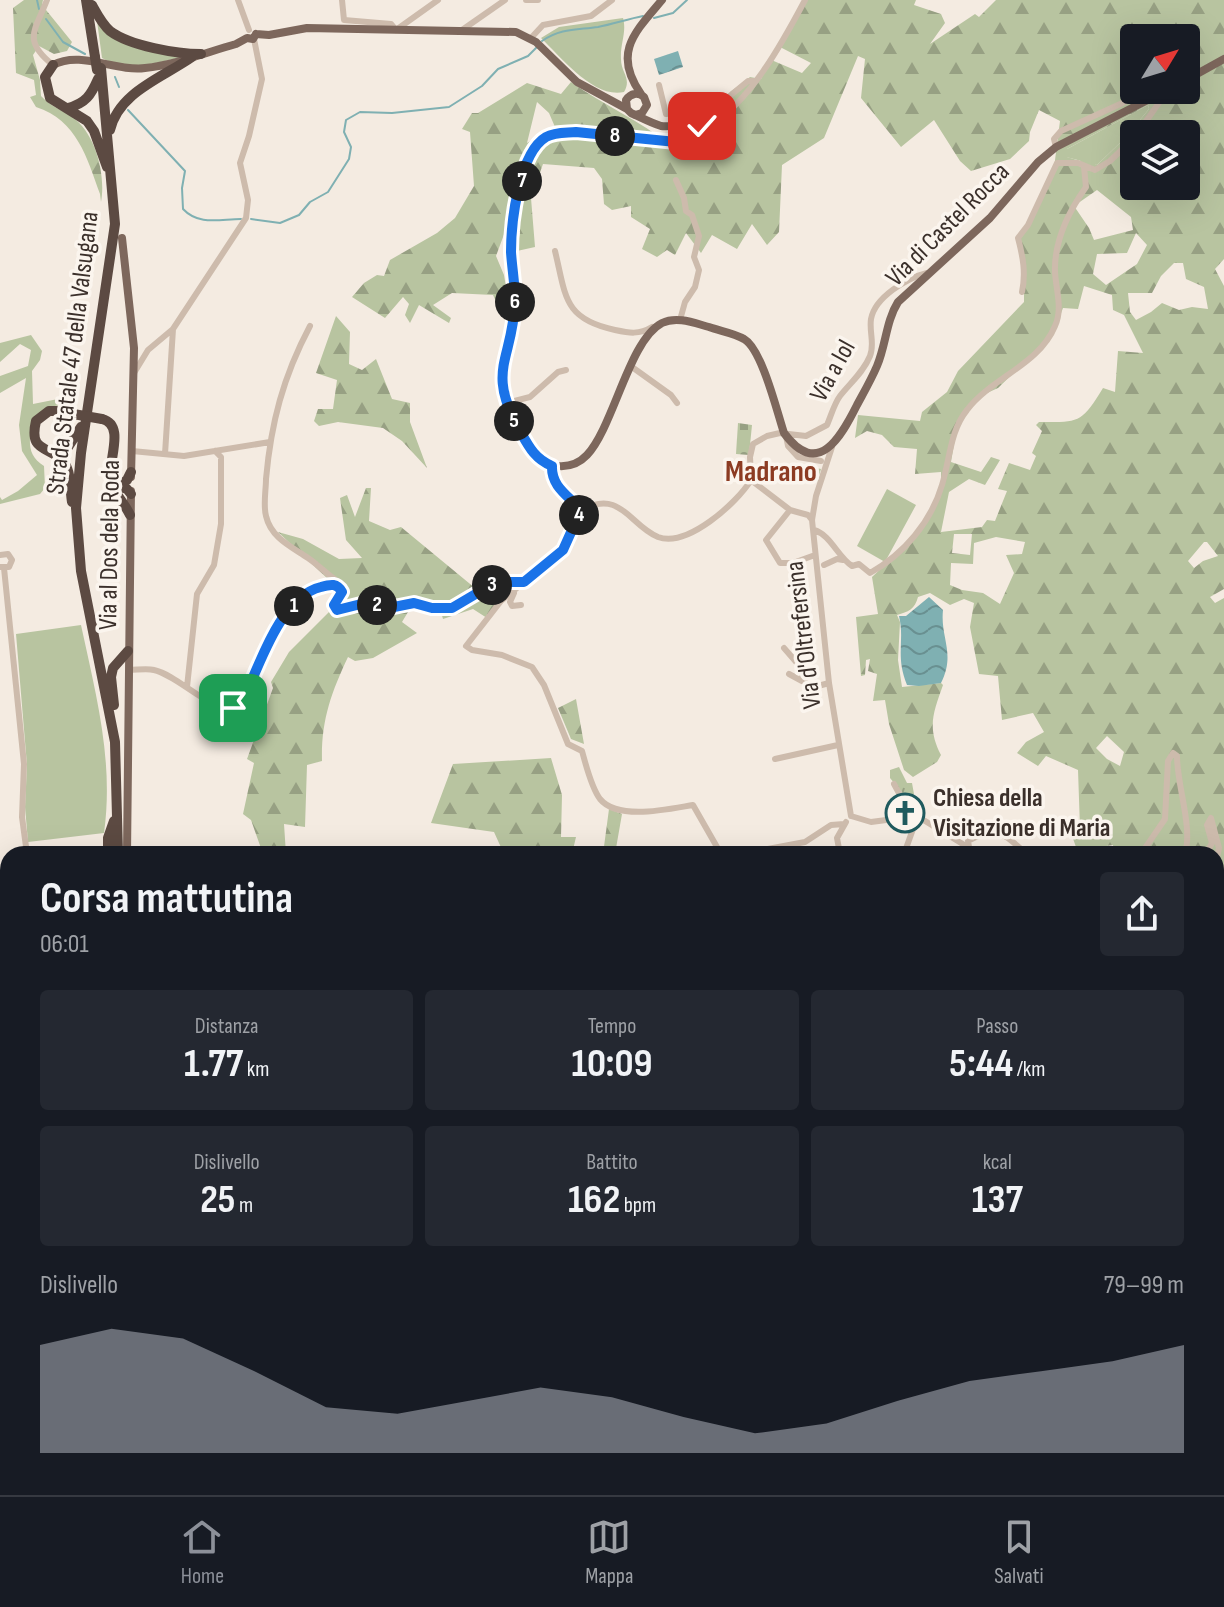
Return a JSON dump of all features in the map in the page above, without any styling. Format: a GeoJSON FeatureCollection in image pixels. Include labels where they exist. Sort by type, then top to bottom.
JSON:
{"type":"FeatureCollection","features":[{"type":"Feature","properties":{"kind":"highway"},"geometry":{"type":"LineString","coordinates":[[89,2],[103,23],[118,36],[168,51],[196,55]]}},
{"type":"Feature","properties":{"kind":"highway","name":"Strada Statale 47 della Valsugana"},"geometry":{"type":"LineString","coordinates":[[89,2],[111,209],[110,248],[73,508],[77,584],[109,722],[116,846]]}},
{"type":"Feature","properties":{"kind":"highway"},"geometry":{"type":"LineString","coordinates":[[109,136],[114,114],[123,102],[196,55]]}},
{"type":"Feature","properties":{"kind":"highway"},"geometry":{"type":"LineString","coordinates":[[53,65],[45,77],[46,91],[56,104],[87,121],[94,131],[107,167]]}},
{"type":"Feature","properties":{"kind":"highway"},"geometry":{"type":"LineString","coordinates":[[68,108],[88,99],[98,72]]}},
{"type":"Feature","properties":{"kind":"highway","name":"Strada Statale 47 della Valsugana"},"geometry":{"type":"LineString","coordinates":[[98,72],[109,136],[114,194],[114,249],[88,403],[76,508],[81,571],[115,742],[116,846]]}},
{"type":"Feature","properties":{"kind":"highway"},"geometry":{"type":"LineString","coordinates":[[114,194],[122,238]]}},
{"type":"Feature","properties":{"kind":"highway"},"geometry":{"type":"LineString","coordinates":[[73,508],[68,470],[52,453],[37,445],[33,433],[36,421],[49,411],[108,420],[113,426],[115,486],[130,515]]}},
{"type":"Feature","properties":{"kind":"highway"},"geometry":{"type":"LineString","coordinates":[[52,453],[68,447],[83,421]]}},
{"type":"Feature","properties":{"kind":"highway"},"geometry":{"type":"LineString","coordinates":[[115,486],[127,480],[131,472]]}},
{"type":"Feature","properties":{"kind":"highway"},"geometry":{"type":"LineString","coordinates":[[115,486],[123,487],[131,494]]}},
{"type":"Feature","properties":{"kind":"highway"},"geometry":{"type":"LineString","coordinates":[[115,742],[116,719],[111,677],[113,668],[123,668],[128,651]]}},
{"type":"Feature","properties":{"kind":"highway"},"geometry":{"type":"LineString","coordinates":[[108,846],[114,819]]}},
{"type":"Feature","properties":{"kind":"main road"},"geometry":{"type":"LineString","coordinates":[[631,112],[627,52],[634,34],[662,0]]}},
{"type":"Feature","properties":{"kind":"main road"},"geometry":{"type":"LineString","coordinates":[[53,65],[70,59],[146,68],[236,44],[251,35],[307,28],[462,30],[478,25],[516,32],[537,42],[577,82],[631,112],[669,126],[696,123],[706,130],[705,139],[696,144],[576,132],[556,133],[544,138],[529,154],[512,228],[515,301],[502,370],[502,388],[506,403],[530,449],[536,457],[552,466],[566,466],[587,455],[647,340],[657,327],[672,320],[744,339],[752,346],[785,434],[799,449],[821,456],[832,447]]}},
{"type":"Feature","properties":{"kind":"main road"},"geometry":{"type":"LineString","coordinates":[[1200,72],[1224,59]]}},
{"type":"Feature","properties":{"kind":"main road"},"geometry":{"type":"LineString","coordinates":[[611,101],[631,93],[642,95],[647,101],[645,111],[649,121]]}},
{"type":"Feature","properties":{"kind":"main road","name":"Via di Castel Rocca"},"geometry":{"type":"LineString","coordinates":[[832,447],[843,433],[877,367],[891,313],[898,302],[990,218],[1038,162],[1056,147],[1140,104]]}},
{"type":"Feature","properties":{"kind":"main road"},"geometry":{"type":"LineString","coordinates":[[631,112],[645,111]]}},
{"type":"Feature","properties":{"kind":"main road","name":"Via al Dos dela Roda"},"geometry":{"type":"LineString","coordinates":[[122,238],[133,345],[128,651]]}},
{"type":"Feature","properties":{"kind":"main road"},"geometry":{"type":"LineString","coordinates":[[123,668],[127,846]]}},
{"type":"Feature","properties":{"kind":"street"},"geometry":{"type":"LineString","coordinates":[[47,0],[34,28],[33,41],[37,51],[53,65]]}},
{"type":"Feature","properties":{"kind":"street"},"geometry":{"type":"LineString","coordinates":[[133,374],[148,350],[173,329],[245,221],[248,200],[240,163],[262,79],[238,0]]}},
{"type":"Feature","properties":{"kind":"street"},"geometry":{"type":"LineString","coordinates":[[342,0],[344,20],[391,24],[396,30],[438,0]]}},
{"type":"Feature","properties":{"kind":"street"},"geometry":{"type":"LineString","coordinates":[[478,25],[505,0]]}},
{"type":"Feature","properties":{"kind":"street"},"geometry":{"type":"LineString","coordinates":[[526,0],[538,0]]}},
{"type":"Feature","properties":{"kind":"street"},"geometry":{"type":"LineString","coordinates":[[537,42],[543,25],[591,16],[612,0]]}},
{"type":"Feature","properties":{"kind":"street"},"geometry":{"type":"LineString","coordinates":[[706,130],[752,88],[768,67],[805,0]]}},
{"type":"Feature","properties":{"kind":"street"},"geometry":{"type":"LineString","coordinates":[[422,12],[427,30]]}},
{"type":"Feature","properties":{"kind":"street"},"geometry":{"type":"LineString","coordinates":[[659,85],[666,114],[714,109],[748,81],[756,81]]}},
{"type":"Feature","properties":{"kind":"street"},"geometry":{"type":"LineString","coordinates":[[1056,147],[1054,137],[1061,131],[1120,104]]}},
{"type":"Feature","properties":{"kind":"street"},"geometry":{"type":"LineString","coordinates":[[1022,292],[1024,267],[1018,238],[1028,225],[1057,163],[1078,163],[1095,170],[1120,150]]}},
{"type":"Feature","properties":{"kind":"street"},"geometry":{"type":"LineString","coordinates":[[814,530],[824,533],[843,560],[852,566],[859,564],[870,573],[907,545],[927,519],[942,487],[951,445],[965,412],[995,383],[1040,348],[1055,328],[1059,315],[1056,255],[1071,208],[1086,187],[1084,167]]}},
{"type":"Feature","properties":{"kind":"street"},"geometry":{"type":"LineString","coordinates":[[676,180],[686,211],[692,215],[699,236],[694,257],[699,270],[680,320]]}},
{"type":"Feature","properties":{"kind":"street"},"geometry":{"type":"LineString","coordinates":[[555,251],[567,299],[580,317],[600,327],[626,332],[640,333],[657,327]]}},
{"type":"Feature","properties":{"kind":"street","name":"Via a Iol"},"geometry":{"type":"LineString","coordinates":[[785,434],[806,436],[827,425],[838,398],[863,370],[872,353],[871,319],[877,306],[889,293],[914,278],[930,273]]}},
{"type":"Feature","properties":{"kind":"street"},"geometry":{"type":"LineString","coordinates":[[310,326],[275,410],[266,516],[272,529],[290,549],[310,559],[342,584],[334,605],[337,610],[365,603],[389,608],[414,603],[432,608],[452,608],[496,582],[524,582]]}},
{"type":"Feature","properties":{"kind":"street"},"geometry":{"type":"LineString","coordinates":[[165,454],[173,329]]}},
{"type":"Feature","properties":{"kind":"street"},"geometry":{"type":"LineString","coordinates":[[133,345],[153,347]]}},
{"type":"Feature","properties":{"kind":"street"},"geometry":{"type":"LineString","coordinates":[[632,367],[671,395],[677,403]]}},
{"type":"Feature","properties":{"kind":"street"},"geometry":{"type":"LineString","coordinates":[[506,403],[530,397],[558,372],[566,370]]}},
{"type":"Feature","properties":{"kind":"street"},"geometry":{"type":"LineString","coordinates":[[747,488],[753,444],[767,436],[785,434]]}},
{"type":"Feature","properties":{"kind":"street"},"geometry":{"type":"LineString","coordinates":[[132,451],[184,456],[270,442]]}},
{"type":"Feature","properties":{"kind":"street"},"geometry":{"type":"LineString","coordinates":[[812,520],[816,496],[832,447]]}},
{"type":"Feature","properties":{"kind":"street"},"geometry":{"type":"LineString","coordinates":[[187,687],[197,594],[214,565],[221,524],[223,472],[221,457],[215,451]]}},
{"type":"Feature","properties":{"kind":"street"},"geometry":{"type":"LineString","coordinates":[[821,456],[826,468]]}},
{"type":"Feature","properties":{"kind":"street"},"geometry":{"type":"LineString","coordinates":[[552,466],[559,488],[581,510]]}},
{"type":"Feature","properties":{"kind":"street"},"geometry":{"type":"LineString","coordinates":[[716,846],[693,805],[643,813],[604,803],[597,793],[582,751],[568,744],[544,685],[532,667],[466,646],[501,601],[563,550],[581,510],[592,504],[609,504],[624,509],[655,536],[667,539],[701,529],[747,488],[758,486],[790,510],[808,515],[812,520]]}},
{"type":"Feature","properties":{"kind":"street"},"geometry":{"type":"LineString","coordinates":[[790,510],[766,540],[780,563],[793,563],[815,555]]}},
{"type":"Feature","properties":{"kind":"street","name":"Via d'Oltrefersina"},"geometry":{"type":"LineString","coordinates":[[812,520],[815,555],[820,566],[829,683],[851,816]]}},
{"type":"Feature","properties":{"kind":"street"},"geometry":{"type":"LineString","coordinates":[[0,555],[8,554],[12,560],[11,565],[2,567],[24,764],[22,817],[26,846]]}},
{"type":"Feature","properties":{"kind":"street"},"geometry":{"type":"LineString","coordinates":[[820,566],[837,559],[843,560]]}},
{"type":"Feature","properties":{"kind":"street"},"geometry":{"type":"LineString","coordinates":[[481,592],[483,570]]}},
{"type":"Feature","properties":{"kind":"street"},"geometry":{"type":"LineString","coordinates":[[521,605],[512,606],[509,599],[524,582]]}},
{"type":"Feature","properties":{"kind":"street"},"geometry":{"type":"LineString","coordinates":[[123,668],[153,669],[219,706],[233,708],[241,705],[271,637],[301,598],[312,589],[332,584],[341,589]]}},
{"type":"Feature","properties":{"kind":"street"},"geometry":{"type":"LineString","coordinates":[[784,648],[797,663],[802,681]]}},
{"type":"Feature","properties":{"kind":"street"},"geometry":{"type":"LineString","coordinates":[[789,674],[802,681],[811,691],[829,683]]}},
{"type":"Feature","properties":{"kind":"street"},"geometry":{"type":"LineString","coordinates":[[775,759],[838,745]]}},
{"type":"Feature","properties":{"kind":"street"},"geometry":{"type":"LineString","coordinates":[[1146,846],[1165,819],[1168,761],[1173,753],[1177,756],[1187,846]]}},
{"type":"Feature","properties":{"kind":"street"},"geometry":{"type":"LineString","coordinates":[[894,784],[913,829],[907,846]]}},
{"type":"Feature","properties":{"kind":"street"},"geometry":{"type":"LineString","coordinates":[[838,846],[837,838],[851,816],[871,822],[910,817],[924,820],[968,844],[986,831],[998,832],[1016,846]]}},
{"type":"Feature","properties":{"kind":"street"},"geometry":{"type":"LineString","coordinates":[[1210,846],[1207,825],[1210,818],[1218,846]]}},
{"type":"Feature","properties":{"kind":"street"},"geometry":{"type":"LineString","coordinates":[[783,846],[805,842],[831,825],[844,824]]}},
{"type":"Feature","properties":{"kind":"green space"},"geometry":{"type":"Polygon","coordinates":[[[24,0],[43,0],[42,5],[72,42],[67,51],[54,54],[39,46],[33,55],[41,96],[80,124],[93,144],[102,180],[101,202],[90,167],[71,131],[50,113],[36,107],[30,97],[36,95],[34,80],[16,73],[13,8],[24,0]]]}},
{"type":"Feature","properties":{"kind":"green space"},"geometry":{"type":"Polygon","coordinates":[[[807,0],[916,0],[914,5],[941,14],[945,23],[930,44],[975,14],[979,17],[996,0],[1224,0],[1224,259],[1215,269],[1224,286],[1224,589],[1210,597],[1215,603],[1224,598],[1224,846],[1076,846],[1071,833],[1080,828],[1078,770],[1046,756],[1038,766],[1017,753],[1026,742],[1044,732],[1033,713],[1002,720],[998,676],[979,674],[970,627],[974,603],[964,599],[950,605],[930,593],[918,597],[910,609],[897,615],[900,622],[898,660],[902,687],[943,685],[933,720],[934,737],[941,755],[937,762],[913,777],[904,770],[889,724],[885,700],[873,701],[877,674],[868,671],[870,659],[866,660],[865,675],[861,676],[856,617],[878,614],[872,577],[904,547],[941,496],[941,472],[915,474],[917,449],[894,447],[882,435],[867,431],[855,438],[858,415],[920,421],[922,412],[947,392],[958,371],[1024,302],[1024,262],[1018,237],[1030,221],[1054,168],[1060,121],[1039,110],[1029,141],[1010,159],[971,171],[960,161],[934,120],[901,147],[861,98],[865,59],[858,56],[824,138],[782,165],[779,232],[767,245],[752,224],[737,249],[712,235],[701,253],[686,233],[675,255],[667,250],[657,257],[642,249],[650,229],[631,217],[631,206],[612,210],[604,204],[602,179],[594,168],[543,164],[531,198],[535,247],[517,251],[520,232],[506,229],[496,256],[504,275],[509,305],[500,310],[493,295],[452,293],[433,305],[451,318],[449,323],[419,305],[410,323],[405,315],[409,304],[403,297],[385,318],[352,297],[364,283],[377,275],[384,276],[390,260],[437,233],[455,218],[474,186],[470,132],[462,129],[472,113],[478,113],[527,83],[561,94],[571,82],[671,146],[716,142],[713,125],[730,92],[750,77],[761,79],[769,59],[802,73],[811,63],[780,47],[807,0]],[[537,102],[527,143],[555,127],[549,113],[537,102]],[[1097,190],[1074,206],[1094,240],[1133,230],[1131,217],[1097,190]],[[1136,233],[1127,253],[1097,254],[1093,274],[1106,285],[1137,264],[1147,245],[1136,233]],[[1174,263],[1161,276],[1152,293],[1128,293],[1130,312],[1136,320],[1162,303],[1179,310],[1192,307],[1208,309],[1204,287],[1186,279],[1183,263],[1174,263]],[[1084,286],[1078,309],[1063,308],[1053,335],[998,388],[974,399],[958,421],[951,462],[981,472],[991,457],[1000,460],[985,485],[969,479],[949,492],[941,532],[982,527],[987,520],[995,521],[1007,491],[998,489],[1009,463],[1030,470],[1036,456],[1032,453],[1042,431],[1036,425],[1039,422],[1071,421],[1084,415],[1103,388],[1115,392],[1118,351],[1143,353],[1124,315],[1113,310],[1112,295],[1084,286]],[[954,534],[952,553],[970,555],[972,534],[954,534]],[[996,537],[974,543],[973,564],[951,563],[950,585],[983,593],[1000,604],[1014,573],[1006,555],[1022,554],[1025,542],[996,537]],[[1204,542],[1188,561],[1194,568],[1218,556],[1204,542]],[[1107,736],[1096,748],[1120,766],[1124,752],[1107,736]]]}},
{"type":"Feature","properties":{"kind":"green space"},"geometry":{"type":"Polygon","coordinates":[[[623,18],[621,64],[627,79],[624,92],[601,89],[590,83],[541,38],[559,27],[623,18]]]}},
{"type":"Feature","properties":{"kind":"green space"},"geometry":{"type":"Polygon","coordinates":[[[97,21],[104,28],[182,57],[142,65],[122,65],[102,58],[97,21]]]}},
{"type":"Feature","properties":{"kind":"green space"},"geometry":{"type":"Polygon","coordinates":[[[1148,105],[1149,109],[1140,120],[1120,120],[1148,105]]]}},
{"type":"Feature","properties":{"kind":"green space"},"geometry":{"type":"Polygon","coordinates":[[[1120,120],[1120,143],[1097,165],[1066,157],[1067,149],[1120,120]]]}},
{"type":"Feature","properties":{"kind":"green space"},"geometry":{"type":"Polygon","coordinates":[[[336,316],[350,332],[349,364],[362,370],[376,359],[392,399],[410,403],[410,422],[427,468],[402,441],[383,428],[338,422],[319,426],[314,421],[318,409],[333,409],[337,380],[316,373],[336,316]]]}},
{"type":"Feature","properties":{"kind":"green space"},"geometry":{"type":"Polygon","coordinates":[[[31,335],[42,351],[32,371],[33,404],[63,398],[72,407],[50,407],[32,420],[30,446],[34,456],[44,466],[45,488],[40,494],[0,504],[0,497],[2,500],[18,491],[37,475],[22,451],[19,425],[26,378],[0,393],[0,376],[28,366],[31,350],[20,344],[0,362],[0,343],[31,335]]]}},
{"type":"Feature","properties":{"kind":"green space"},"geometry":{"type":"Polygon","coordinates":[[[738,423],[752,425],[749,455],[736,454],[738,423]]]}},
{"type":"Feature","properties":{"kind":"green space"},"geometry":{"type":"Polygon","coordinates":[[[807,466],[821,469],[817,482],[803,481],[802,470],[807,466]]]}},
{"type":"Feature","properties":{"kind":"green space"},"geometry":{"type":"Polygon","coordinates":[[[366,488],[371,488],[369,521],[390,530],[401,527],[481,593],[496,584],[514,585],[487,618],[473,609],[443,619],[439,605],[417,597],[402,622],[417,633],[373,658],[355,661],[348,657],[328,708],[322,761],[307,765],[305,827],[284,824],[285,846],[260,846],[251,820],[243,814],[254,763],[247,759],[273,688],[271,682],[289,652],[336,605],[347,585],[330,581],[278,532],[303,539],[339,559],[362,558],[346,540],[340,498],[347,495],[355,517],[366,488]]]}},
{"type":"Feature","properties":{"kind":"green space"},"geometry":{"type":"Polygon","coordinates":[[[887,489],[916,505],[885,562],[857,546],[887,489]]]}},
{"type":"Feature","properties":{"kind":"green space"},"geometry":{"type":"Polygon","coordinates":[[[81,625],[98,703],[105,754],[104,833],[28,842],[25,807],[27,765],[16,634],[81,625]]]}},
{"type":"Feature","properties":{"kind":"green space"},"geometry":{"type":"Polygon","coordinates":[[[576,699],[584,744],[571,739],[558,708],[576,699]]]}},
{"type":"Feature","properties":{"kind":"green space"},"geometry":{"type":"Polygon","coordinates":[[[551,758],[562,795],[561,837],[576,837],[574,846],[500,846],[494,832],[431,823],[453,764],[551,758]]]}},
{"type":"Feature","properties":{"kind":"green space"},"geometry":{"type":"Polygon","coordinates":[[[899,767],[907,783],[912,783],[914,794],[910,796],[905,796],[890,778],[890,770],[899,767]]]}},
{"type":"Feature","properties":{"kind":"green space"},"geometry":{"type":"Polygon","coordinates":[[[609,809],[622,814],[616,846],[604,846],[609,809]]]}},
{"type":"Feature","properties":{"kind":"water"},"geometry":{"type":"Polygon","coordinates":[[[678,51],[683,67],[659,75],[654,59],[678,51]]]}},
{"type":"Feature","properties":{"kind":"water"},"geometry":{"type":"Polygon","coordinates":[[[929,597],[943,610],[947,654],[945,672],[941,683],[907,685],[903,675],[899,616],[906,616],[929,597]]]}},
{"type":"Feature","properties":{"kind":"waterway"},"geometry":{"type":"LineString","coordinates":[[37,0],[39,9]]}},
{"type":"Feature","properties":{"kind":"waterway"},"geometry":{"type":"LineString","coordinates":[[654,18],[673,13],[687,0]]}},
{"type":"Feature","properties":{"kind":"waterway"},"geometry":{"type":"LineString","coordinates":[[542,41],[563,32],[643,16]]}},
{"type":"Feature","properties":{"kind":"waterway"},"geometry":{"type":"LineString","coordinates":[[46,19],[63,42],[85,54]]}},
{"type":"Feature","properties":{"kind":"waterway"},"geometry":{"type":"LineString","coordinates":[[251,219],[280,223],[299,215],[310,202],[328,192],[349,159],[351,147],[344,132],[346,120],[360,112],[392,113],[449,107],[482,86],[498,69],[528,56],[538,46]]}},
{"type":"Feature","properties":{"kind":"waterway"},"geometry":{"type":"LineString","coordinates":[[115,77],[119,87]]}},
{"type":"Feature","properties":{"kind":"waterway"},"geometry":{"type":"LineString","coordinates":[[128,110],[185,171],[183,209],[203,220],[241,219]]}},
{"type":"Feature","properties":{"kind":"place","name":"Chiesa della Visitazione di Maria"},"geometry":{"type":"Point","coordinates":[905,813]}},
{"type":"Feature","properties":{"kind":"district","name":"Madrano"},"geometry":{"type":"Point","coordinates":[771,472]}},
{"type":"Feature","properties":{"kind":"route"},"geometry":{"type":"LineString","coordinates":[[233,708],[241,705],[271,637],[301,598],[312,589],[332,584],[338,586],[342,592],[334,605],[337,610],[365,603],[389,608],[414,603],[432,608],[452,608],[496,582],[524,582],[563,550],[581,510],[559,488],[552,466],[536,457],[530,449],[510,413],[502,388],[502,370],[515,301],[512,228],[525,165],[536,145],[556,133],[576,132],[696,144],[705,139],[706,130],[702,126]]}}]}
